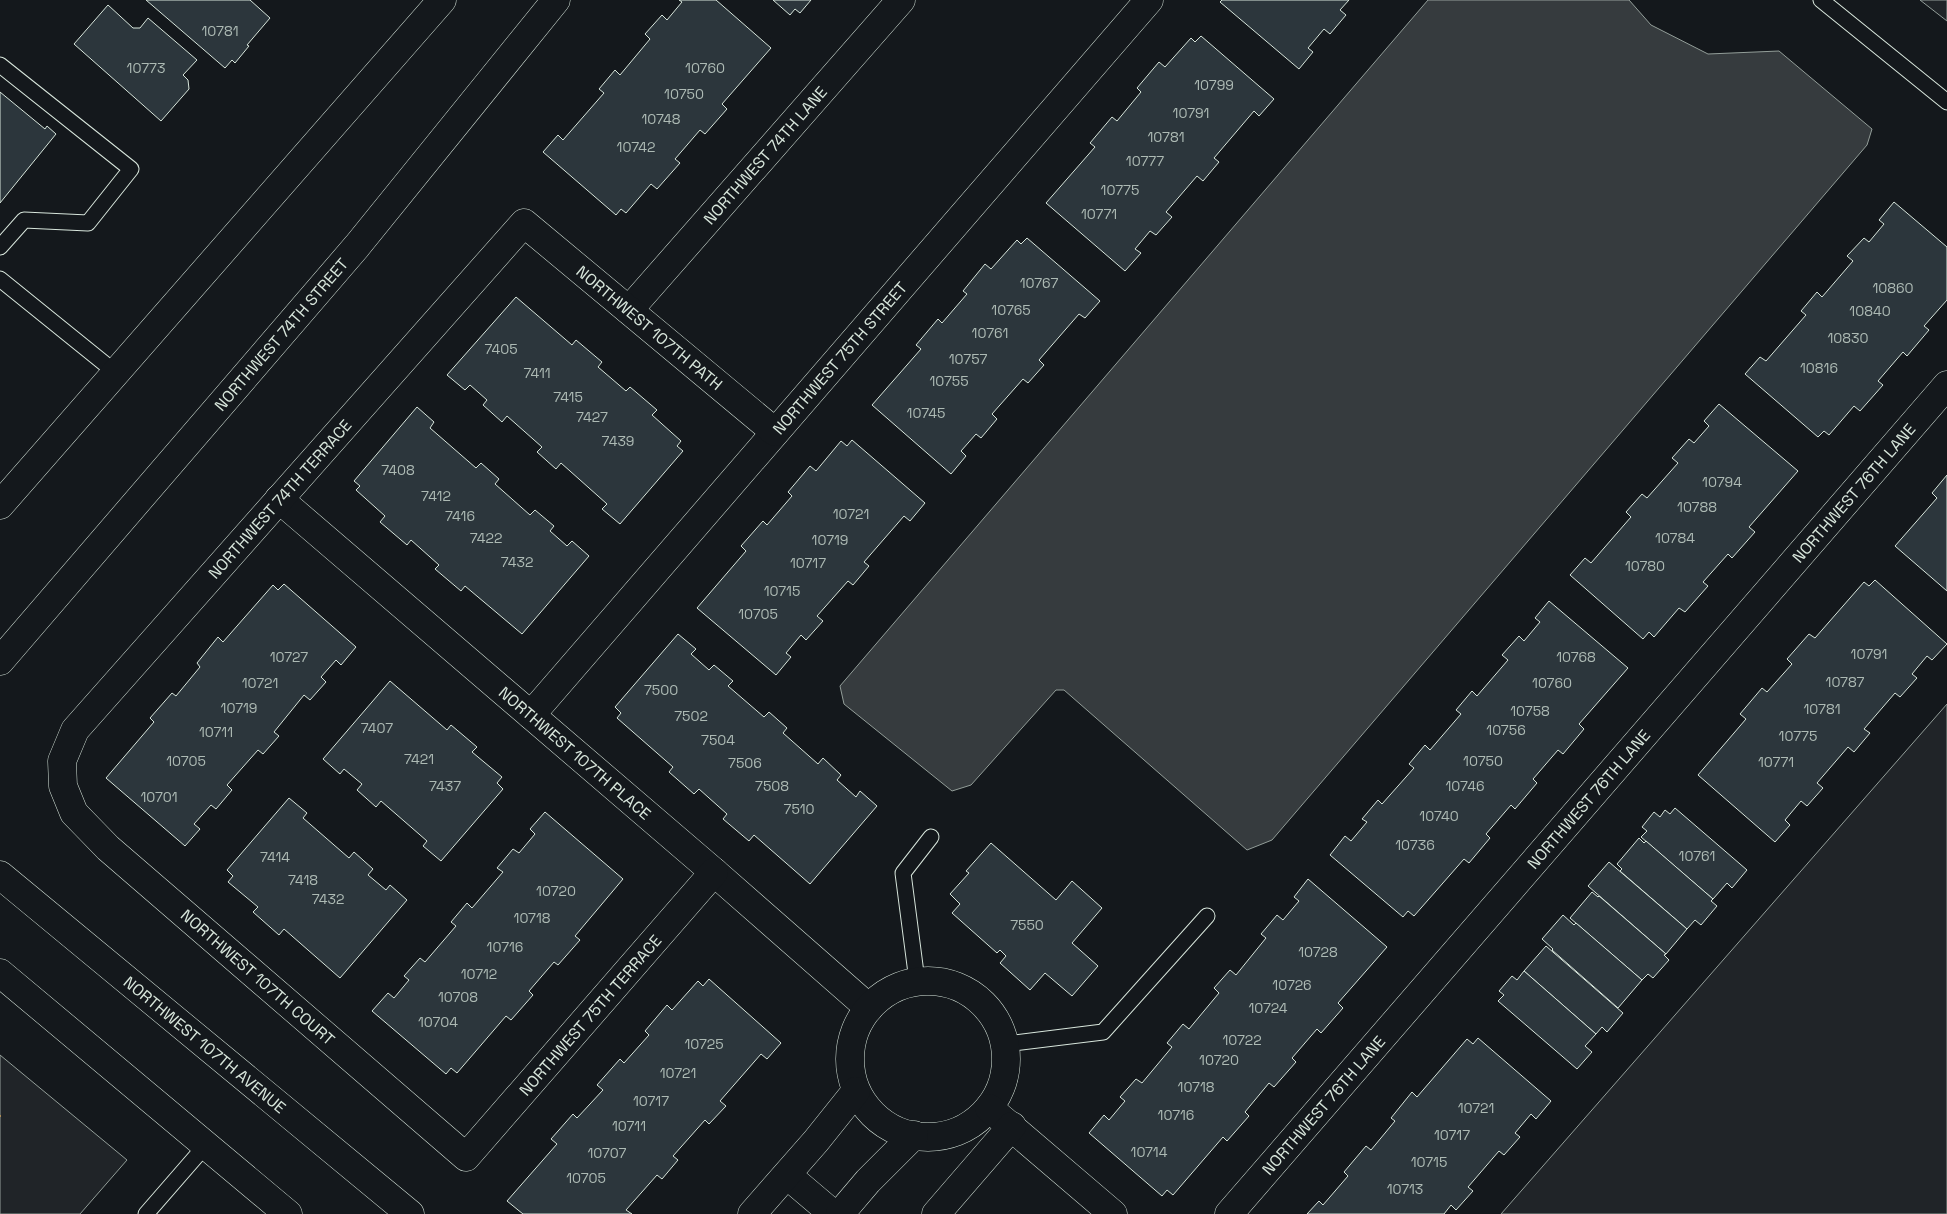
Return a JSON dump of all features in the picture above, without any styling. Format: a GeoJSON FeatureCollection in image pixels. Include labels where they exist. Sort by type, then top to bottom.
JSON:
{"type":"FeatureCollection","features":[{"type":"Feature","properties":{"kind":"street"},"geometry":{"type":"LineString","coordinates":[[0,505],[442,0]]}},
{"type":"Feature","properties":{"kind":"street","name":"NORTHWEST 74TH STREET"},"geometry":{"type":"LineString","coordinates":[[0,662],[357,246],[556,0]]}},
{"type":"Feature","properties":{"kind":"street","name":"NORTHWEST 74TH LANE"},"geometry":{"type":"LineString","coordinates":[[629,310],[900,0]]}},
{"type":"Feature","properties":{"kind":"street","name":"NORTHWEST 75TH STREET"},"geometry":{"type":"LineString","coordinates":[[531,715],[1149,0]]}},
{"type":"Feature","properties":{"kind":"street","name":"NORTHWEST 107TH PATH"},"geometry":{"type":"LineString","coordinates":[[524,223],[775,432]]}},
{"type":"Feature","properties":{"kind":"street","name":"NORTHWEST 74TH TERRACE"},"geometry":{"type":"LineString","coordinates":[[63,786],[62,761],[75,730],[524,223]]}},
{"type":"Feature","properties":{"kind":"street","name":"NORTHWEST 76TH LANE"},"geometry":{"type":"LineString","coordinates":[[1229,1214],[1947,385]]}},
{"type":"Feature","properties":{"kind":"street","name":"NORTHWEST 107TH PLACE"},"geometry":{"type":"LineString","coordinates":[[279,499],[714,872],[869,1008]]}},
{"type":"Feature","properties":{"kind":"street","name":"NORTHWEST 107TH COURT"},"geometry":{"type":"LineString","coordinates":[[63,786],[74,813],[108,848],[466,1157]]}},
{"type":"Feature","properties":{"kind":"street","name":"NORTHWEST 75TH TERRACE"},"geometry":{"type":"LineString","coordinates":[[466,1157],[714,872]]}},
{"type":"Feature","properties":{"kind":"street","name":"NORTHWEST 107TH AVENUE"},"geometry":{"type":"LineString","coordinates":[[0,875],[410,1214]]}},
{"type":"Feature","properties":{"kind":"street"},"geometry":{"type":"LineString","coordinates":[[0,972],[288,1214]]}},
{"type":"Feature","properties":{"kind":"street"},"geometry":{"type":"LineString","coordinates":[[917,981],[941,982],[964,989],[983,1003],[998,1021],[1006,1044],[1006,1066],[1001,1088],[989,1108],[972,1124],[950,1134],[926,1138],[914,1136],[883,1124],[867,1109],[856,1091],[850,1070],[851,1047],[857,1026],[869,1008],[883,995],[900,986],[917,981]]}},
{"type":"Feature","properties":{"kind":"street"},"geometry":{"type":"LineString","coordinates":[[752,1214],[787,1175],[856,1091]]}},
{"type":"Feature","properties":{"kind":"street"},"geometry":{"type":"LineString","coordinates":[[989,1108],[1113,1214]]}},
{"type":"Feature","properties":{"kind":"street"},"geometry":{"type":"LineString","coordinates":[[936,1214],[1012,1126]]}},
{"type":"Feature","properties":{"kind":"street"},"geometry":{"type":"LineString","coordinates":[[840,1214],[868,1181],[914,1136]]}},
{"type":"Feature","properties":{"kind":"street"},"geometry":{"type":"LineString","coordinates":[[787,1175],[833,1214]]}},
{"type":"Feature","properties":{"kind":"lane"},"geometry":{"type":"LineString","coordinates":[[1821,0],[1947,102]]}},
{"type":"Feature","properties":{"kind":"lane"},"geometry":{"type":"LineString","coordinates":[[0,64],[131,169],[88,223],[24,220],[0,247]]}},
{"type":"Feature","properties":{"kind":"lane"},"geometry":{"type":"LineString","coordinates":[[0,279],[115,372]]}},
{"type":"Feature","properties":{"kind":"lane"},"geometry":{"type":"LineString","coordinates":[[917,981],[903,873],[931,838]]}},
{"type":"Feature","properties":{"kind":"lane"},"geometry":{"type":"LineString","coordinates":[[1006,1044],[1103,1032],[1207,916]]}},
{"type":"Feature","properties":{"kind":"lane"},"geometry":{"type":"LineString","coordinates":[[146,1214],[206,1145]]}},
{"type":"Feature","properties":{"kind":"shaded area"},"geometry":{"type":"Polygon","coordinates":[[[1428,0],[1629,0],[1651,25],[1708,54],[1779,51],[1872,129],[1867,145],[1272,840],[1247,850],[1064,690],[1056,690],[971,785],[952,791],[844,704],[840,686],[1428,0]]]}},
{"type":"Feature","properties":{"kind":"shaded area"},"geometry":{"type":"Polygon","coordinates":[[[1920,0],[1947,0],[1947,21],[1920,0]]]}},
{"type":"Feature","properties":{"kind":"shaded area"},"geometry":{"type":"Polygon","coordinates":[[[1947,704],[1947,1214],[1501,1214],[1947,704]]]}},
{"type":"Feature","properties":{"kind":"shaded area"},"geometry":{"type":"Polygon","coordinates":[[[0,1055],[127,1160],[80,1214],[0,1214],[0,1055]]]}},
{"type":"Feature","properties":{"kind":"building"},"geometry":{"type":"Polygon","coordinates":[[[146,0],[250,0],[270,18],[247,45],[249,46],[235,63],[232,60],[225,68],[146,0]]]}},
{"type":"Feature","properties":{"kind":"building"},"geometry":{"type":"Polygon","coordinates":[[[679,0],[716,0],[771,48],[722,104],[727,109],[705,134],[700,130],[675,159],[680,163],[657,189],[651,184],[626,213],[621,209],[616,215],[543,152],[558,135],[563,140],[604,93],[599,89],[615,70],[620,75],[650,39],[645,34],[662,15],[667,20],[682,2],[679,0]]]}},
{"type":"Feature","properties":{"kind":"building"},"geometry":{"type":"Polygon","coordinates":[[[773,0],[811,0],[800,13],[795,9],[790,15],[773,0]]]}},
{"type":"Feature","properties":{"kind":"building"},"geometry":{"type":"Polygon","coordinates":[[[1222,0],[1349,0],[1340,10],[1346,15],[1330,34],[1324,29],[1308,48],[1313,52],[1299,69],[1220,2],[1222,0]]]}},
{"type":"Feature","properties":{"kind":"building"},"geometry":{"type":"Polygon","coordinates":[[[108,5],[133,28],[140,28],[148,18],[197,60],[183,75],[188,80],[189,89],[161,121],[74,44],[108,5]]]}},
{"type":"Feature","properties":{"kind":"building"},"geometry":{"type":"Polygon","coordinates":[[[1201,36],[1274,99],[1259,116],[1254,111],[1214,158],[1219,162],[1203,181],[1197,176],[1166,212],[1172,217],[1156,235],[1150,231],[1135,249],[1141,253],[1125,271],[1046,203],[1095,147],[1090,143],[1112,117],[1117,121],[1141,92],[1137,88],[1159,62],[1165,67],[1191,38],[1195,42],[1201,36]]]}},
{"type":"Feature","properties":{"kind":"building"},"geometry":{"type":"Polygon","coordinates":[[[0,92],[45,129],[47,126],[56,134],[0,203],[0,92]]]}},
{"type":"Feature","properties":{"kind":"building"},"geometry":{"type":"Polygon","coordinates":[[[1894,202],[1947,247],[1947,300],[1924,326],[1929,330],[1907,356],[1903,352],[1878,381],[1883,385],[1860,411],[1854,406],[1829,435],[1824,431],[1818,437],[1745,374],[1760,357],[1766,361],[1806,315],[1801,311],[1817,292],[1822,297],[1853,261],[1847,256],[1864,238],[1869,242],[1884,224],[1879,220],[1894,202]]]}},
{"type":"Feature","properties":{"kind":"building"},"geometry":{"type":"Polygon","coordinates":[[[1027,238],[1100,301],[1085,318],[1079,314],[1039,360],[1044,365],[1028,383],[1023,379],[992,414],[997,419],[981,438],[976,434],[961,451],[966,456],[951,474],[872,405],[921,349],[916,345],[938,319],[942,323],[967,294],[963,291],[985,264],[991,269],[1017,240],[1021,244],[1027,238]]]}},
{"type":"Feature","properties":{"kind":"building"},"geometry":{"type":"Polygon","coordinates":[[[516,297],[572,345],[576,340],[602,362],[598,367],[626,391],[630,387],[657,410],[652,415],[681,441],[677,446],[683,451],[620,524],[602,509],[607,504],[561,463],[556,469],[537,452],[542,447],[507,416],[502,422],[483,405],[487,400],[470,385],[465,390],[447,375],[516,297]]]}},
{"type":"Feature","properties":{"kind":"building"},"geometry":{"type":"Polygon","coordinates":[[[1719,404],[1798,471],[1749,527],[1755,532],[1732,558],[1728,554],[1703,582],[1708,586],[1685,612],[1679,608],[1654,637],[1649,632],[1643,639],[1570,575],[1585,558],[1591,563],[1631,517],[1626,512],[1642,494],[1647,498],[1678,463],[1672,458],[1689,439],[1694,443],[1709,426],[1704,421],[1719,404]]]}},
{"type":"Feature","properties":{"kind":"building"},"geometry":{"type":"Polygon","coordinates":[[[417,407],[434,422],[430,428],[476,468],[481,463],[499,479],[495,484],[530,515],[535,510],[554,526],[550,531],[567,546],[572,541],[589,556],[522,634],[465,586],[461,591],[435,569],[439,565],[411,540],[407,545],[380,522],[385,516],[356,490],[360,486],[354,481],[417,407]]]}},
{"type":"Feature","properties":{"kind":"building"},"geometry":{"type":"Polygon","coordinates":[[[852,440],[925,503],[910,521],[904,516],[864,562],[869,566],[853,585],[848,581],[817,616],[823,621],[806,640],[801,635],[786,653],[791,657],[776,675],[697,608],[746,551],[741,546],[763,521],[767,525],[792,496],[788,492],[810,466],[816,471],[841,441],[847,446],[852,440]]]}},
{"type":"Feature","properties":{"kind":"building"},"geometry":{"type":"Polygon","coordinates":[[[1947,475],[1947,591],[1895,546],[1937,498],[1932,493],[1947,475]]]}},
{"type":"Feature","properties":{"kind":"building"},"geometry":{"type":"Polygon","coordinates":[[[1875,580],[1947,644],[1932,660],[1927,656],[1912,674],[1917,678],[1900,697],[1895,693],[1864,729],[1870,733],[1854,752],[1848,747],[1817,783],[1823,788],[1807,806],[1801,801],[1785,820],[1790,825],[1775,842],[1698,775],[1746,719],[1740,714],[1762,688],[1767,692],[1792,664],[1787,659],[1809,634],[1815,638],[1864,582],[1869,586],[1875,580]]]}},
{"type":"Feature","properties":{"kind":"building"},"geometry":{"type":"Polygon","coordinates":[[[284,584],[356,647],[341,665],[336,660],[321,677],[326,682],[310,700],[304,695],[274,732],[279,736],[263,754],[258,750],[227,785],[232,790],[216,809],[211,805],[194,824],[200,829],[185,846],[106,778],[154,722],[150,718],[172,693],[176,696],[200,667],[197,663],[218,637],[223,642],[273,585],[278,590],[284,584]]]}},
{"type":"Feature","properties":{"kind":"building"},"geometry":{"type":"Polygon","coordinates":[[[1549,601],[1628,668],[1579,724],[1584,729],[1563,754],[1558,750],[1533,779],[1537,783],[1515,809],[1511,805],[1486,834],[1490,838],[1469,863],[1464,859],[1414,916],[1408,911],[1403,917],[1330,855],[1345,836],[1351,841],[1367,822],[1362,819],[1378,800],[1382,804],[1414,768],[1409,764],[1425,745],[1430,750],[1461,714],[1456,710],[1472,691],[1477,696],[1508,660],[1502,655],[1519,636],[1524,641],[1540,622],[1535,618],[1549,601]]]}},
{"type":"Feature","properties":{"kind":"building"},"geometry":{"type":"Polygon","coordinates":[[[678,634],[696,649],[691,654],[709,670],[714,665],[733,681],[728,686],[764,717],[769,712],[787,728],[783,733],[818,764],[823,758],[841,775],[837,780],[856,797],[860,791],[877,806],[810,884],[754,835],[749,841],[723,819],[727,814],[699,789],[694,794],[669,772],[673,767],[617,718],[621,713],[615,707],[678,634]]]}},
{"type":"Feature","properties":{"kind":"building"},"geometry":{"type":"Polygon","coordinates":[[[390,681],[447,730],[451,725],[477,747],[472,752],[502,777],[497,783],[503,789],[441,861],[423,846],[427,841],[381,801],[376,807],[357,790],[362,784],[344,769],[340,774],[323,759],[390,681]]]}},
{"type":"Feature","properties":{"kind":"building"},"geometry":{"type":"Polygon","coordinates":[[[289,798],[307,813],[303,818],[349,858],[354,852],[373,869],[368,875],[386,890],[390,885],[407,900],[340,978],[284,929],[279,935],[253,912],[258,907],[228,882],[233,876],[227,870],[289,798]]]}},
{"type":"Feature","properties":{"kind":"building"},"geometry":{"type":"Polygon","coordinates":[[[1675,808],[1747,870],[1732,888],[1727,883],[1713,899],[1641,837],[1647,831],[1642,827],[1654,812],[1660,817],[1665,810],[1670,814],[1675,808]]]}},
{"type":"Feature","properties":{"kind":"building"},"geometry":{"type":"Polygon","coordinates":[[[545,812],[623,879],[575,936],[580,940],[558,965],[554,962],[529,991],[533,995],[511,1020],[506,1016],[457,1073],[451,1068],[446,1074],[372,1011],[388,993],[394,998],[409,980],[404,976],[420,958],[425,962],[456,926],[451,922],[467,903],[472,908],[503,872],[497,868],[513,849],[519,853],[535,834],[530,829],[545,812]]]}},
{"type":"Feature","properties":{"kind":"building"},"geometry":{"type":"Polygon","coordinates":[[[1639,838],[1644,843],[1646,841],[1713,899],[1711,901],[1717,906],[1701,925],[1695,920],[1687,929],[1620,871],[1622,869],[1617,864],[1639,838]]]}},
{"type":"Feature","properties":{"kind":"building"},"geometry":{"type":"Polygon","coordinates":[[[991,843],[1056,900],[1072,881],[1102,908],[1072,943],[1098,966],[1072,996],[1045,973],[1030,990],[1000,963],[1006,956],[1000,950],[997,953],[952,913],[960,904],[950,894],[969,873],[966,871],[991,843]]]}},
{"type":"Feature","properties":{"kind":"building"},"geometry":{"type":"Polygon","coordinates":[[[1609,862],[1687,929],[1666,954],[1588,886],[1609,862]]]}},
{"type":"Feature","properties":{"kind":"building"},"geometry":{"type":"Polygon","coordinates":[[[1308,879],[1387,947],[1338,1003],[1343,1008],[1321,1033],[1317,1029],[1292,1058],[1296,1062],[1274,1087],[1269,1083],[1245,1112],[1249,1116],[1227,1141],[1223,1137],[1173,1195],[1167,1190],[1162,1196],[1089,1133],[1104,1115],[1109,1120],[1125,1101],[1120,1097],[1136,1079],[1142,1083],[1172,1047],[1167,1043],[1183,1024],[1189,1029],[1219,993],[1214,988],[1230,970],[1236,975],[1266,938],[1261,934],[1277,915],[1283,920],[1299,901],[1294,897],[1308,879]]]}},
{"type":"Feature","properties":{"kind":"building"},"geometry":{"type":"Polygon","coordinates":[[[1592,892],[1666,954],[1664,955],[1669,960],[1653,978],[1648,974],[1642,980],[1570,918],[1592,892]]]}},
{"type":"Feature","properties":{"kind":"building"},"geometry":{"type":"Polygon","coordinates":[[[1563,915],[1574,925],[1576,923],[1642,980],[1618,1008],[1542,939],[1563,915]]]}},
{"type":"Feature","properties":{"kind":"building"},"geometry":{"type":"Polygon","coordinates":[[[1546,946],[1623,1013],[1607,1032],[1602,1027],[1596,1034],[1524,971],[1546,946]]]}},
{"type":"Feature","properties":{"kind":"building"},"geometry":{"type":"Polygon","coordinates":[[[1524,971],[1596,1034],[1585,1046],[1592,1052],[1577,1069],[1498,1001],[1504,995],[1499,991],[1512,976],[1517,980],[1524,971]]]}},
{"type":"Feature","properties":{"kind":"building"},"geometry":{"type":"Polygon","coordinates":[[[709,979],[781,1043],[767,1059],[761,1054],[720,1101],[726,1106],[709,1124],[705,1120],[673,1156],[678,1160],[662,1179],[657,1175],[626,1210],[632,1214],[523,1214],[507,1201],[557,1144],[551,1139],[573,1114],[577,1118],[603,1090],[597,1085],[620,1059],[624,1063],[649,1035],[645,1031],[667,1005],[672,1010],[698,981],[703,986],[709,979]]]}},
{"type":"Feature","properties":{"kind":"building"},"geometry":{"type":"Polygon","coordinates":[[[1478,1038],[1551,1101],[1536,1119],[1531,1114],[1515,1133],[1520,1137],[1504,1155],[1499,1151],[1468,1187],[1473,1191],[1456,1210],[1451,1205],[1444,1214],[1307,1214],[1319,1201],[1323,1205],[1348,1176],[1344,1172],[1366,1146],[1371,1150],[1395,1121],[1391,1118],[1412,1092],[1417,1097],[1467,1039],[1473,1044],[1478,1038]]]}}]}
